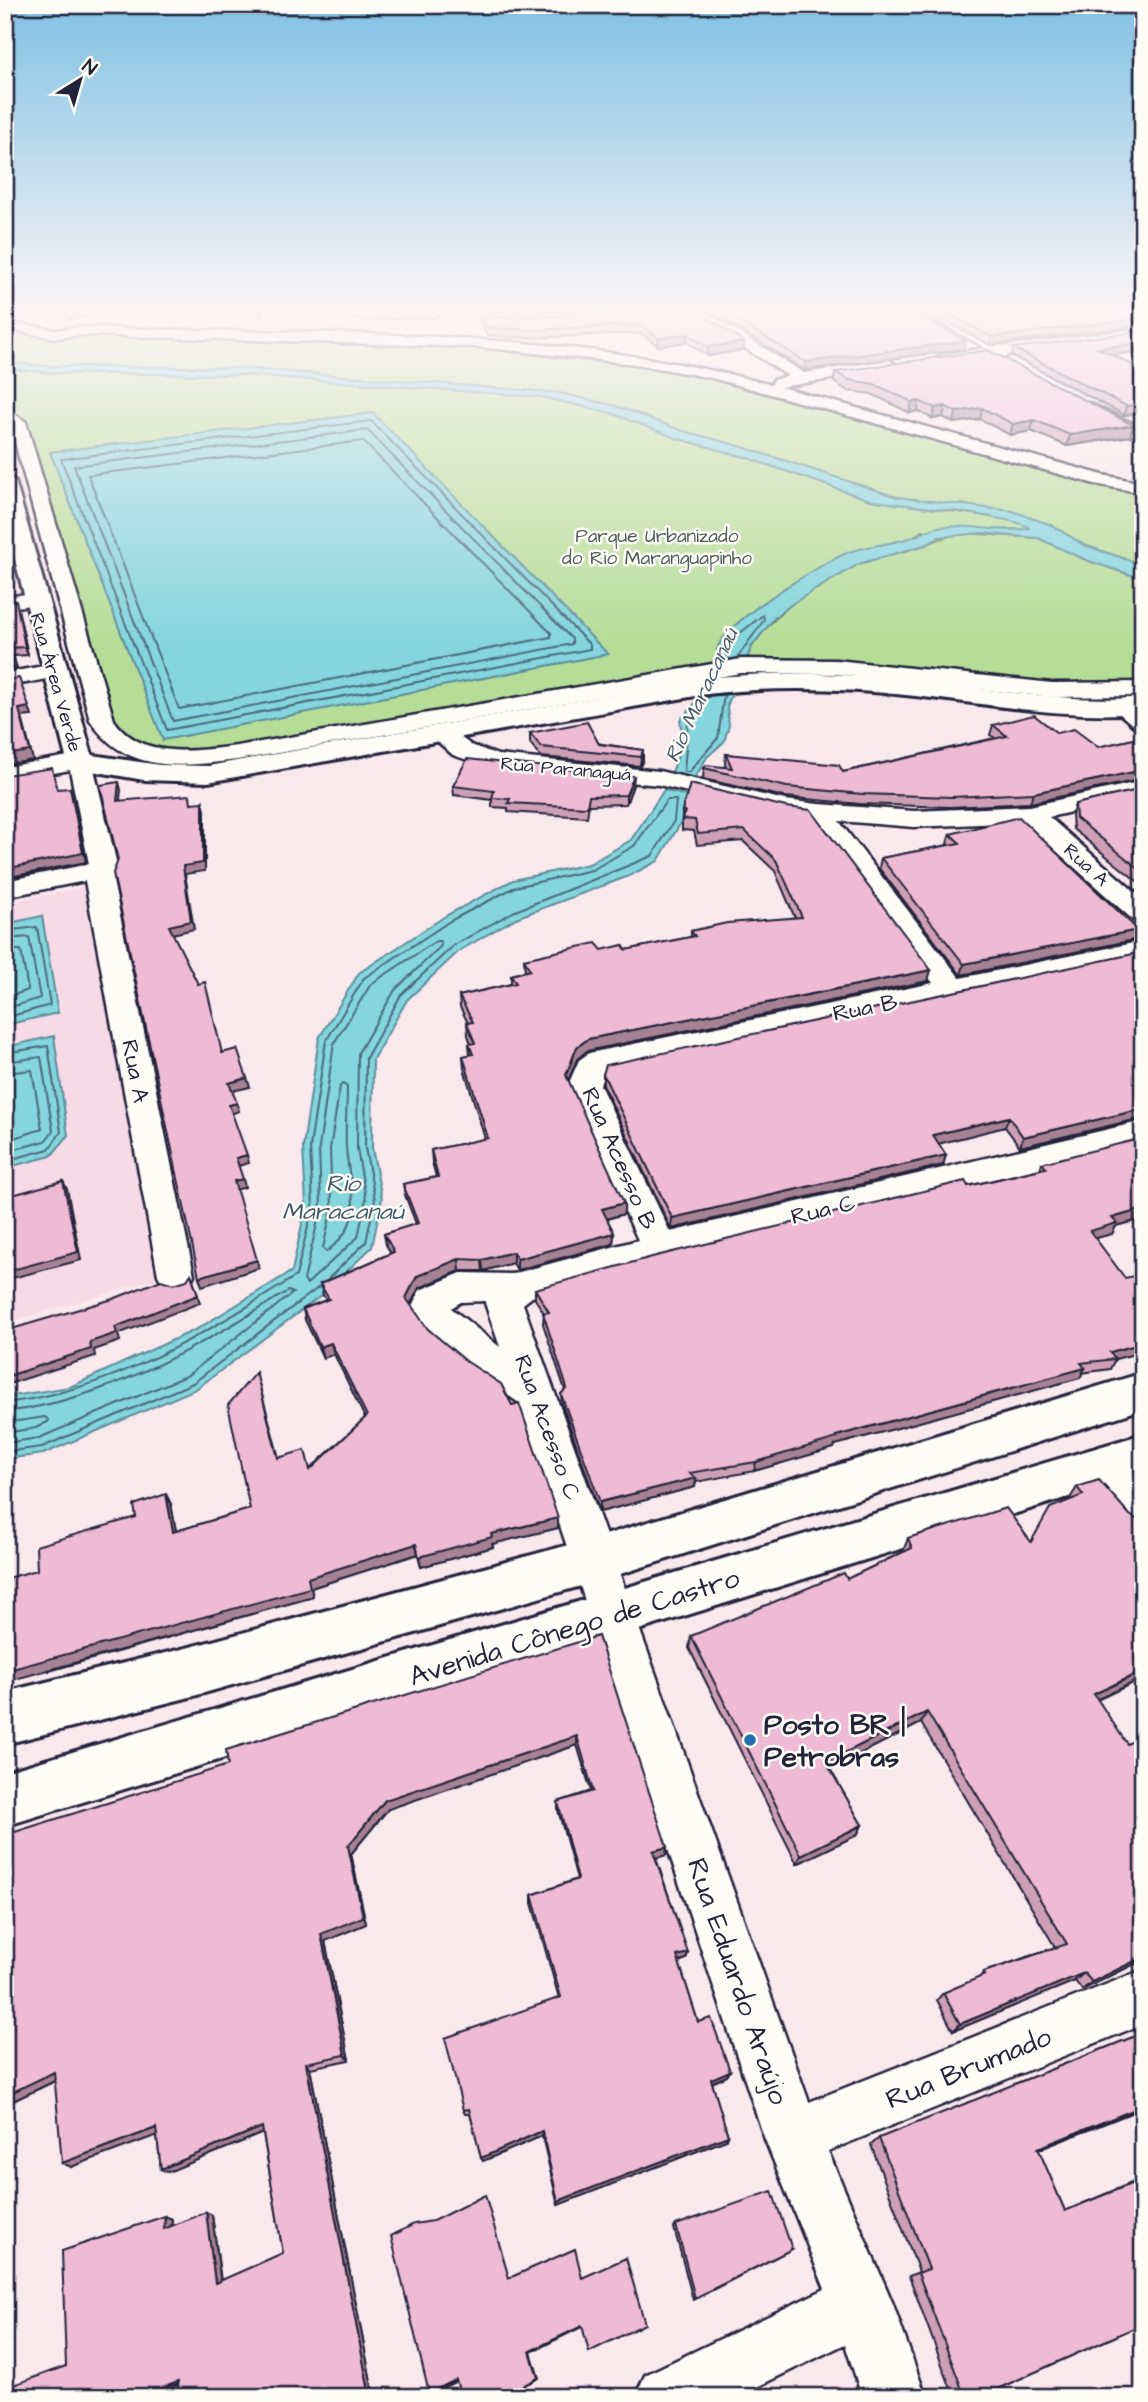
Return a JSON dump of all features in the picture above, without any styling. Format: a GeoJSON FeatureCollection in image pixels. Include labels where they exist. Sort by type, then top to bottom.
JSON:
{"type":"FeatureCollection","features":[{"type":"Feature","properties":{"kind":"main road","name":"Rua Área Verde"},"geometry":{"type":"LineString","coordinates":[[5,481],[12,536],[34,599],[79,761]]}},
{"type":"Feature","properties":{"kind":"main road"},"geometry":{"type":"LineString","coordinates":[[79,761],[152,775],[208,774],[440,733],[725,676],[831,681],[1136,711]]}},
{"type":"Feature","properties":{"kind":"main road"},"geometry":{"type":"LineString","coordinates":[[5,1718],[190,1672],[595,1560],[1137,1402]]}},
{"type":"Feature","properties":{"kind":"main road","name":"Avenida Cônego de Castro"},"geometry":{"type":"LineString","coordinates":[[5,1799],[611,1613],[1122,1461]]}},
{"type":"Feature","properties":{"kind":"street"},"geometry":{"type":"LineString","coordinates":[[14,419],[18,422],[106,730],[127,746],[168,757],[197,758],[237,753],[725,676],[836,667],[1052,690],[1143,689]]}},
{"type":"Feature","properties":{"kind":"street"},"geometry":{"type":"LineString","coordinates":[[877,419],[1101,481],[1143,488]]}},
{"type":"Feature","properties":{"kind":"street"},"geometry":{"type":"LineString","coordinates":[[911,419],[1107,472],[1143,479]]}},
{"type":"Feature","properties":{"kind":"street"},"geometry":{"type":"LineString","coordinates":[[1110,419],[1143,435]]}},
{"type":"Feature","properties":{"kind":"street"},"geometry":{"type":"LineString","coordinates":[[5,603],[34,599]]}},
{"type":"Feature","properties":{"kind":"street"},"geometry":{"type":"LineString","coordinates":[[5,680],[54,671]]}},
{"type":"Feature","properties":{"kind":"street","name":"Rua Paranaguá"},"geometry":{"type":"LineString","coordinates":[[440,733],[462,750],[494,762],[659,778],[785,808],[819,812],[914,818],[1030,814],[1143,788]]}},
{"type":"Feature","properties":{"kind":"street","name":"Rua Área Verde"},"geometry":{"type":"LineString","coordinates":[[5,775],[79,761],[104,869]]}},
{"type":"Feature","properties":{"kind":"street"},"geometry":{"type":"LineString","coordinates":[[819,812],[953,989]]}},
{"type":"Feature","properties":{"kind":"street","name":"Rua A"},"geometry":{"type":"LineString","coordinates":[[1030,814],[1143,914]]}},
{"type":"Feature","properties":{"kind":"street"},"geometry":{"type":"LineString","coordinates":[[5,889],[104,869]]}},
{"type":"Feature","properties":{"kind":"street","name":"Rua A"},"geometry":{"type":"LineString","coordinates":[[104,869],[99,881],[176,1275]]}},
{"type":"Feature","properties":{"kind":"street","name":"Rua B"},"geometry":{"type":"LineString","coordinates":[[590,1068],[609,1058],[1143,950]]}},
{"type":"Feature","properties":{"kind":"street","name":"Rua Acesso B"},"geometry":{"type":"LineString","coordinates":[[590,1068],[584,1085],[660,1248]]}},
{"type":"Feature","properties":{"kind":"street","name":"Rua C"},"geometry":{"type":"LineString","coordinates":[[510,1292],[660,1248],[1143,1133]]}},
{"type":"Feature","properties":{"kind":"street"},"geometry":{"type":"LineString","coordinates":[[510,1292],[473,1285],[453,1290],[433,1300],[429,1310],[454,1335],[536,1392]]}},
{"type":"Feature","properties":{"kind":"street","name":"Rua Acesso C"},"geometry":{"type":"LineString","coordinates":[[510,1292],[506,1310],[595,1560]]}},
{"type":"Feature","properties":{"kind":"street"},"geometry":{"type":"LineString","coordinates":[[1122,1461],[1143,1519]]}},
{"type":"Feature","properties":{"kind":"street","name":"Rua Eduardo Araújo"},"geometry":{"type":"LineString","coordinates":[[595,1560],[793,2137],[862,2304],[894,2397]]}},
{"type":"Feature","properties":{"kind":"street","name":"Rua Brumado"},"geometry":{"type":"LineString","coordinates":[[793,2137],[1143,1997]]}},
{"type":"Feature","properties":{"kind":"street"},"geometry":{"type":"LineString","coordinates":[[667,2397],[862,2304]]}},
{"type":"Feature","properties":{"kind":"shaded area"},"geometry":{"type":"Polygon","coordinates":[[[84,887],[169,1275],[5,1323],[5,903],[84,887]]]}},
{"type":"Feature","properties":{"kind":"green space","name":"Parque Urbanizado do Rio Maranguapinho"},"geometry":{"type":"Polygon","coordinates":[[[14,419],[323,419],[50,452],[163,740],[369,419],[627,419],[676,438],[745,457],[870,500],[1009,519],[1026,524],[1030,529],[922,531],[911,538],[846,554],[786,587],[732,629],[716,669],[197,758],[115,738],[18,422],[14,419]]]}},
{"type":"Feature","properties":{"kind":"green space"},"geometry":{"type":"Polygon","coordinates":[[[651,419],[875,419],[1143,488],[1143,565],[1084,545],[1051,525],[962,504],[937,504],[897,497],[736,445],[651,419]]]}},
{"type":"Feature","properties":{"kind":"green space","name":"Parque Urbanizado do Rio Maranguapinho"},"geometry":{"type":"Polygon","coordinates":[[[961,533],[1038,538],[1086,560],[1143,579],[1143,689],[741,666],[750,649],[776,618],[826,580],[862,563],[961,533]]]}},
{"type":"Feature","properties":{"kind":"water"},"geometry":{"type":"Polygon","coordinates":[[[323,419],[379,419],[608,654],[163,740],[50,452],[323,419]]]}},
{"type":"Feature","properties":{"kind":"water","name":"Rio Maracanaú"},"geometry":{"type":"Polygon","coordinates":[[[627,419],[651,419],[897,497],[1013,511],[1051,525],[1084,545],[1143,565],[1143,579],[1086,560],[1038,538],[982,533],[939,537],[928,544],[859,564],[776,616],[752,646],[727,706],[729,725],[724,742],[707,757],[693,781],[670,776],[679,749],[680,720],[713,675],[721,658],[717,650],[723,639],[753,610],[816,569],[855,550],[914,537],[939,527],[1007,530],[1029,528],[981,515],[870,500],[745,457],[676,438],[627,419]]]}},
{"type":"Feature","properties":{"kind":"water","name":"Rio Maracanaú"},"geometry":{"type":"Polygon","coordinates":[[[664,790],[687,796],[680,824],[658,861],[629,876],[516,918],[459,951],[407,1000],[373,1059],[372,1148],[382,1199],[372,1247],[322,1295],[196,1389],[43,1454],[5,1459],[5,1397],[70,1387],[197,1329],[292,1271],[306,1205],[303,1147],[319,1038],[359,973],[447,915],[513,880],[589,864],[631,840],[664,790]]]}},
{"type":"Feature","properties":{"kind":"water"},"geometry":{"type":"Polygon","coordinates":[[[42,916],[58,1013],[5,1025],[5,924],[42,916]]]}},
{"type":"Feature","properties":{"kind":"water"},"geometry":{"type":"Polygon","coordinates":[[[54,1036],[68,1136],[51,1156],[5,1168],[5,1047],[54,1036]]]}},
{"type":"Feature","properties":{"kind":"building"},"geometry":{"type":"Polygon","coordinates":[[[1003,419],[1122,419],[1133,425],[1070,435],[1034,420],[1013,424],[1003,419]]]}},
{"type":"Feature","properties":{"kind":"building"},"geometry":{"type":"Polygon","coordinates":[[[16,601],[25,647],[10,648],[14,660],[5,662],[5,602],[16,601]]]}},
{"type":"Feature","properties":{"kind":"building"},"geometry":{"type":"Polygon","coordinates":[[[19,678],[29,707],[19,709],[30,751],[5,755],[5,680],[19,678]]]}},
{"type":"Feature","properties":{"kind":"building"},"geometry":{"type":"Polygon","coordinates":[[[1034,715],[1057,733],[1074,729],[1098,747],[1143,737],[1143,770],[1033,793],[952,797],[862,794],[787,787],[704,768],[706,765],[732,768],[726,754],[839,765],[843,772],[1007,736],[993,725],[1034,715]]]}},
{"type":"Feature","properties":{"kind":"building"},"geometry":{"type":"Polygon","coordinates":[[[587,722],[599,744],[643,750],[641,757],[541,747],[530,733],[587,722]]]}},
{"type":"Feature","properties":{"kind":"building"},"geometry":{"type":"Polygon","coordinates":[[[467,759],[634,776],[626,795],[589,796],[587,807],[508,803],[510,799],[492,798],[494,791],[453,786],[467,759]]]}},
{"type":"Feature","properties":{"kind":"building"},"geometry":{"type":"Polygon","coordinates":[[[52,768],[57,789],[70,788],[83,853],[5,869],[5,775],[52,768]]]}},
{"type":"Feature","properties":{"kind":"building"},"geometry":{"type":"Polygon","coordinates":[[[119,782],[117,801],[190,795],[191,803],[203,802],[203,863],[183,866],[191,921],[169,926],[198,984],[205,982],[222,1053],[237,1049],[247,1078],[229,1083],[237,1103],[229,1105],[247,1155],[236,1158],[243,1179],[234,1181],[257,1260],[199,1277],[113,873],[118,860],[100,785],[119,782]]]}},
{"type":"Feature","properties":{"kind":"building"},"geometry":{"type":"Polygon","coordinates":[[[690,784],[786,807],[811,810],[931,970],[588,1039],[577,1047],[566,1075],[624,1203],[602,1209],[614,1233],[517,1259],[513,1252],[482,1260],[459,1259],[417,1276],[406,1298],[428,1329],[466,1361],[501,1384],[512,1405],[519,1403],[558,1518],[491,1534],[492,1537],[419,1557],[416,1544],[308,1578],[310,1588],[5,1671],[5,1599],[9,1598],[7,1578],[37,1570],[36,1546],[136,1517],[134,1505],[166,1494],[173,1532],[250,1509],[228,1405],[256,1372],[278,1458],[305,1450],[310,1470],[367,1416],[331,1343],[320,1347],[303,1309],[329,1299],[320,1284],[394,1252],[384,1234],[418,1223],[403,1184],[438,1177],[431,1150],[488,1138],[463,1056],[473,1054],[469,1044],[475,1043],[467,1023],[473,1022],[459,996],[516,983],[511,975],[530,970],[524,959],[596,943],[602,950],[623,945],[626,950],[695,936],[691,931],[727,923],[802,917],[776,860],[744,830],[698,834],[695,820],[683,819],[685,811],[682,811],[690,784]]]}},
{"type":"Feature","properties":{"kind":"building"},"geometry":{"type":"Polygon","coordinates":[[[1143,789],[1143,872],[1076,818],[1075,804],[1143,789]]]}},
{"type":"Feature","properties":{"kind":"building"},"geometry":{"type":"Polygon","coordinates":[[[1019,817],[1138,930],[964,964],[881,858],[960,843],[950,834],[1019,817]]]}},
{"type":"Feature","properties":{"kind":"building"},"geometry":{"type":"Polygon","coordinates":[[[1143,952],[1143,1109],[1023,1137],[1009,1117],[933,1135],[946,1155],[672,1218],[603,1074],[606,1065],[1143,952]]]}},
{"type":"Feature","properties":{"kind":"building"},"geometry":{"type":"Polygon","coordinates":[[[1143,1138],[1143,1209],[1112,1218],[1117,1223],[1090,1231],[1125,1278],[1143,1274],[1143,1343],[1110,1352],[1115,1359],[1081,1363],[1085,1368],[836,1436],[837,1438],[756,1462],[689,1473],[696,1478],[600,1502],[561,1394],[567,1388],[543,1313],[549,1312],[535,1289],[656,1256],[965,1181],[968,1186],[1046,1168],[1042,1163],[1143,1138]]]}},
{"type":"Feature","properties":{"kind":"building"},"geometry":{"type":"Polygon","coordinates":[[[63,1181],[78,1252],[5,1272],[5,1197],[63,1181]]]}},
{"type":"Feature","properties":{"kind":"building"},"geometry":{"type":"Polygon","coordinates":[[[191,1274],[198,1295],[115,1327],[117,1333],[90,1342],[91,1349],[5,1377],[5,1331],[113,1299],[161,1280],[174,1284],[187,1280],[191,1274]]]}},
{"type":"Feature","properties":{"kind":"building"},"geometry":{"type":"Polygon","coordinates":[[[1099,1480],[1130,1515],[1143,1523],[1143,1671],[1094,1694],[1127,1744],[1143,1736],[1143,1957],[1092,1982],[1084,1973],[960,2024],[943,1993],[985,1975],[984,1972],[1067,1944],[927,1712],[826,1762],[862,1825],[801,1855],[691,1636],[844,1573],[847,1579],[912,1548],[908,1538],[1006,1508],[1031,1542],[1050,1508],[1083,1495],[1077,1487],[1099,1480]]]}},
{"type":"Feature","properties":{"kind":"building"},"geometry":{"type":"Polygon","coordinates":[[[598,1636],[667,1847],[653,1851],[688,1953],[677,1956],[698,2022],[711,2018],[730,2071],[711,2079],[728,2136],[558,2201],[542,2131],[481,2158],[469,2109],[463,2110],[445,2038],[561,1997],[532,1895],[578,1879],[558,1802],[593,1791],[577,1736],[385,1800],[348,1846],[363,1917],[321,1934],[345,2055],[306,2063],[370,2397],[179,2397],[178,2382],[138,2397],[5,2397],[5,2388],[66,2366],[62,2251],[165,2216],[164,2229],[206,2212],[215,2283],[283,2253],[262,2127],[161,2169],[156,2128],[62,2163],[54,2072],[5,2096],[5,1835],[228,1765],[226,1750],[598,1636]]]}},
{"type":"Feature","properties":{"kind":"building"},"geometry":{"type":"Polygon","coordinates":[[[1143,2033],[1143,2106],[1038,2148],[1065,2211],[1143,2179],[1143,2324],[979,2397],[965,2397],[918,2273],[929,2269],[879,2138],[1143,2033]]]}},
{"type":"Feature","properties":{"kind":"building"},"geometry":{"type":"Polygon","coordinates":[[[772,2191],[792,2249],[695,2298],[676,2225],[772,2191]]]}},
{"type":"Feature","properties":{"kind":"building"},"geometry":{"type":"Polygon","coordinates":[[[485,2195],[509,2278],[575,2249],[582,2278],[626,2258],[645,2324],[589,2352],[582,2326],[530,2351],[538,2378],[501,2397],[461,2397],[456,2380],[429,2393],[391,2236],[414,2224],[433,2221],[485,2195]]]}},
{"type":"Feature","properties":{"kind":"place","name":"Posto BR | Petrobras"},"geometry":{"type":"Point","coordinates":[750,1740]}}]}
